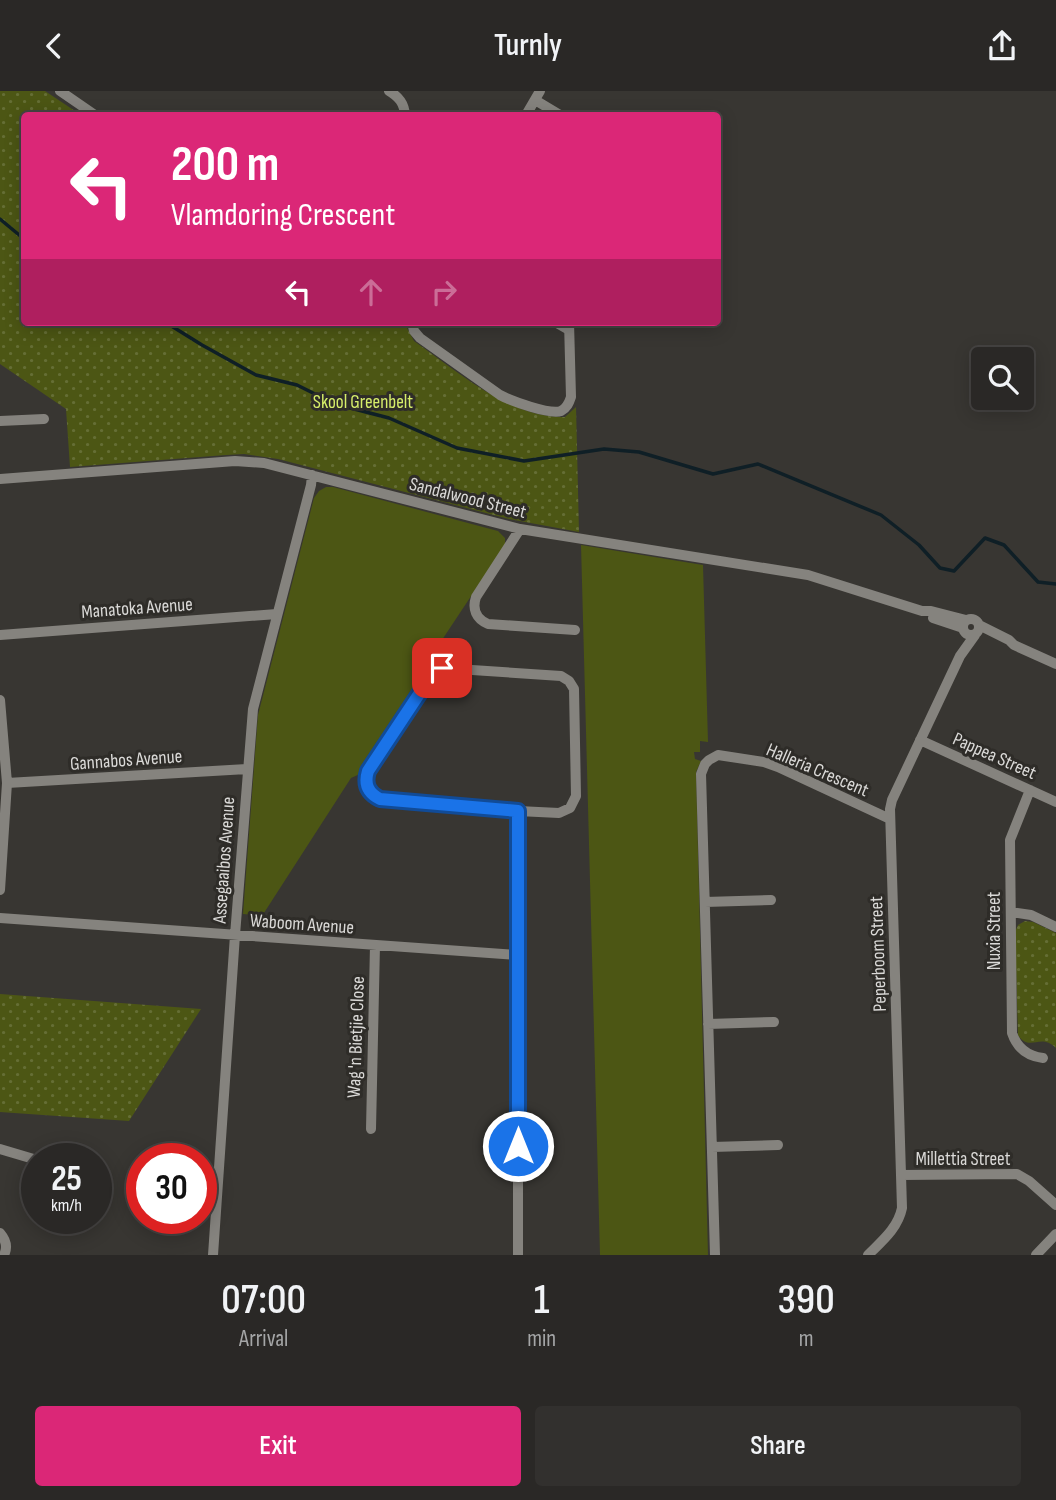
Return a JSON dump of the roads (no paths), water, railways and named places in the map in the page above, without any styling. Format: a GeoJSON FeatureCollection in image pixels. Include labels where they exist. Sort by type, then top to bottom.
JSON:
{"type":"FeatureCollection","features":[{"type":"Feature","properties":{"kind":"street"},"geometry":{"type":"LineString","coordinates":[[60,91],[91,112]]}},
{"type":"Feature","properties":{"kind":"street"},"geometry":{"type":"LineString","coordinates":[[392,93],[402,103],[404,112]]}},
{"type":"Feature","properties":{"kind":"street"},"geometry":{"type":"LineString","coordinates":[[528,112],[537,96],[556,112]]}},
{"type":"Feature","properties":{"kind":"street"},"geometry":{"type":"LineString","coordinates":[[413,326],[420,338],[508,400],[554,412],[566,407],[571,397],[569,326]]}},
{"type":"Feature","properties":{"kind":"street"},"geometry":{"type":"LineString","coordinates":[[0,421],[44,419]]}},
{"type":"Feature","properties":{"kind":"street","name":"Sandalwood Street"},"geometry":{"type":"LineString","coordinates":[[0,479],[234,461],[264,463],[520,529],[794,572],[922,611],[931,611],[1009,640],[1014,645],[1056,664]]}},
{"type":"Feature","properties":{"kind":"street","name":"Assegaaibos Avenue"},"geometry":{"type":"LineString","coordinates":[[213,1255],[253,709],[312,475]]}},
{"type":"Feature","properties":{"kind":"street"},"geometry":{"type":"LineString","coordinates":[[520,529],[476,597],[474,608],[477,616],[488,624],[575,630]]}},
{"type":"Feature","properties":{"kind":"street","name":"Manatoka Avenue"},"geometry":{"type":"LineString","coordinates":[[0,635],[277,614]]}},
{"type":"Feature","properties":{"kind":"street","name":"Peperboom Street"},"geometry":{"type":"LineString","coordinates":[[868,1255],[894,1228],[902,1208],[890,818],[892,800],[971,628]]}},
{"type":"Feature","properties":{"kind":"street"},"geometry":{"type":"LineString","coordinates":[[446,668],[561,676],[572,685],[575,801],[563,812],[518,811],[380,799],[370,793],[366,780],[368,771],[436,670],[446,668]]}},
{"type":"Feature","properties":{"kind":"street"},"geometry":{"type":"LineString","coordinates":[[0,700],[7,783],[0,890]]}},
{"type":"Feature","properties":{"kind":"street","name":"Pappea Street"},"geometry":{"type":"LineString","coordinates":[[920,740],[1056,802]]}},
{"type":"Feature","properties":{"kind":"street","name":"Halleria Crescent"},"geometry":{"type":"LineString","coordinates":[[715,1255],[701,774],[705,764],[713,757],[723,755],[771,764],[890,818]]}},
{"type":"Feature","properties":{"kind":"street","name":"Gannabos Avenue"},"geometry":{"type":"LineString","coordinates":[[7,783],[247,769]]}},
{"type":"Feature","properties":{"kind":"street","name":"Nuxia Street"},"geometry":{"type":"LineString","coordinates":[[1030,790],[1010,840],[1012,1034],[1027,1054],[1043,1058]]}},
{"type":"Feature","properties":{"kind":"street"},"geometry":{"type":"LineString","coordinates":[[518,811],[518,1255]]}},
{"type":"Feature","properties":{"kind":"street"},"geometry":{"type":"LineString","coordinates":[[705,902],[771,900]]}},
{"type":"Feature","properties":{"kind":"street"},"geometry":{"type":"LineString","coordinates":[[1011,912],[1031,915],[1056,927]]}},
{"type":"Feature","properties":{"kind":"street","name":"Waboom Avenue"},"geometry":{"type":"LineString","coordinates":[[0,918],[518,955]]}},
{"type":"Feature","properties":{"kind":"street","name":"Wag 'n Bietjie Close"},"geometry":{"type":"LineString","coordinates":[[370,1129],[375,945]]}},
{"type":"Feature","properties":{"kind":"street"},"geometry":{"type":"LineString","coordinates":[[708,1024],[774,1022]]}},
{"type":"Feature","properties":{"kind":"street"},"geometry":{"type":"LineString","coordinates":[[712,1147],[778,1145]]}},
{"type":"Feature","properties":{"kind":"street"},"geometry":{"type":"LineString","coordinates":[[0,1149],[21,1155]]}},
{"type":"Feature","properties":{"kind":"street","name":"Millettia Street"},"geometry":{"type":"LineString","coordinates":[[901,1175],[1017,1174],[1056,1205]]}},
{"type":"Feature","properties":{"kind":"street"},"geometry":{"type":"LineString","coordinates":[[0,1233],[6,1245],[4,1255]]}},
{"type":"Feature","properties":{"kind":"street"},"geometry":{"type":"LineString","coordinates":[[1036,1255],[1056,1234]]}},
{"type":"Feature","properties":{"kind":"waterway"},"geometry":{"type":"LineString","coordinates":[[0,219],[21,236]]}},
{"type":"Feature","properties":{"kind":"waterway"},"geometry":{"type":"LineString","coordinates":[[171,326],[256,375],[297,385],[335,404],[389,418],[457,448],[524,461],[604,449],[639,452],[713,474],[758,464],[881,515],[919,545],[940,568],[954,571],[985,538],[1004,545],[1038,582],[1056,584]]}},
{"type":"Feature","properties":{"kind":"park label","name":"Skool Greenbelt"},"geometry":{"type":"Point","coordinates":[363,401]}}]}
